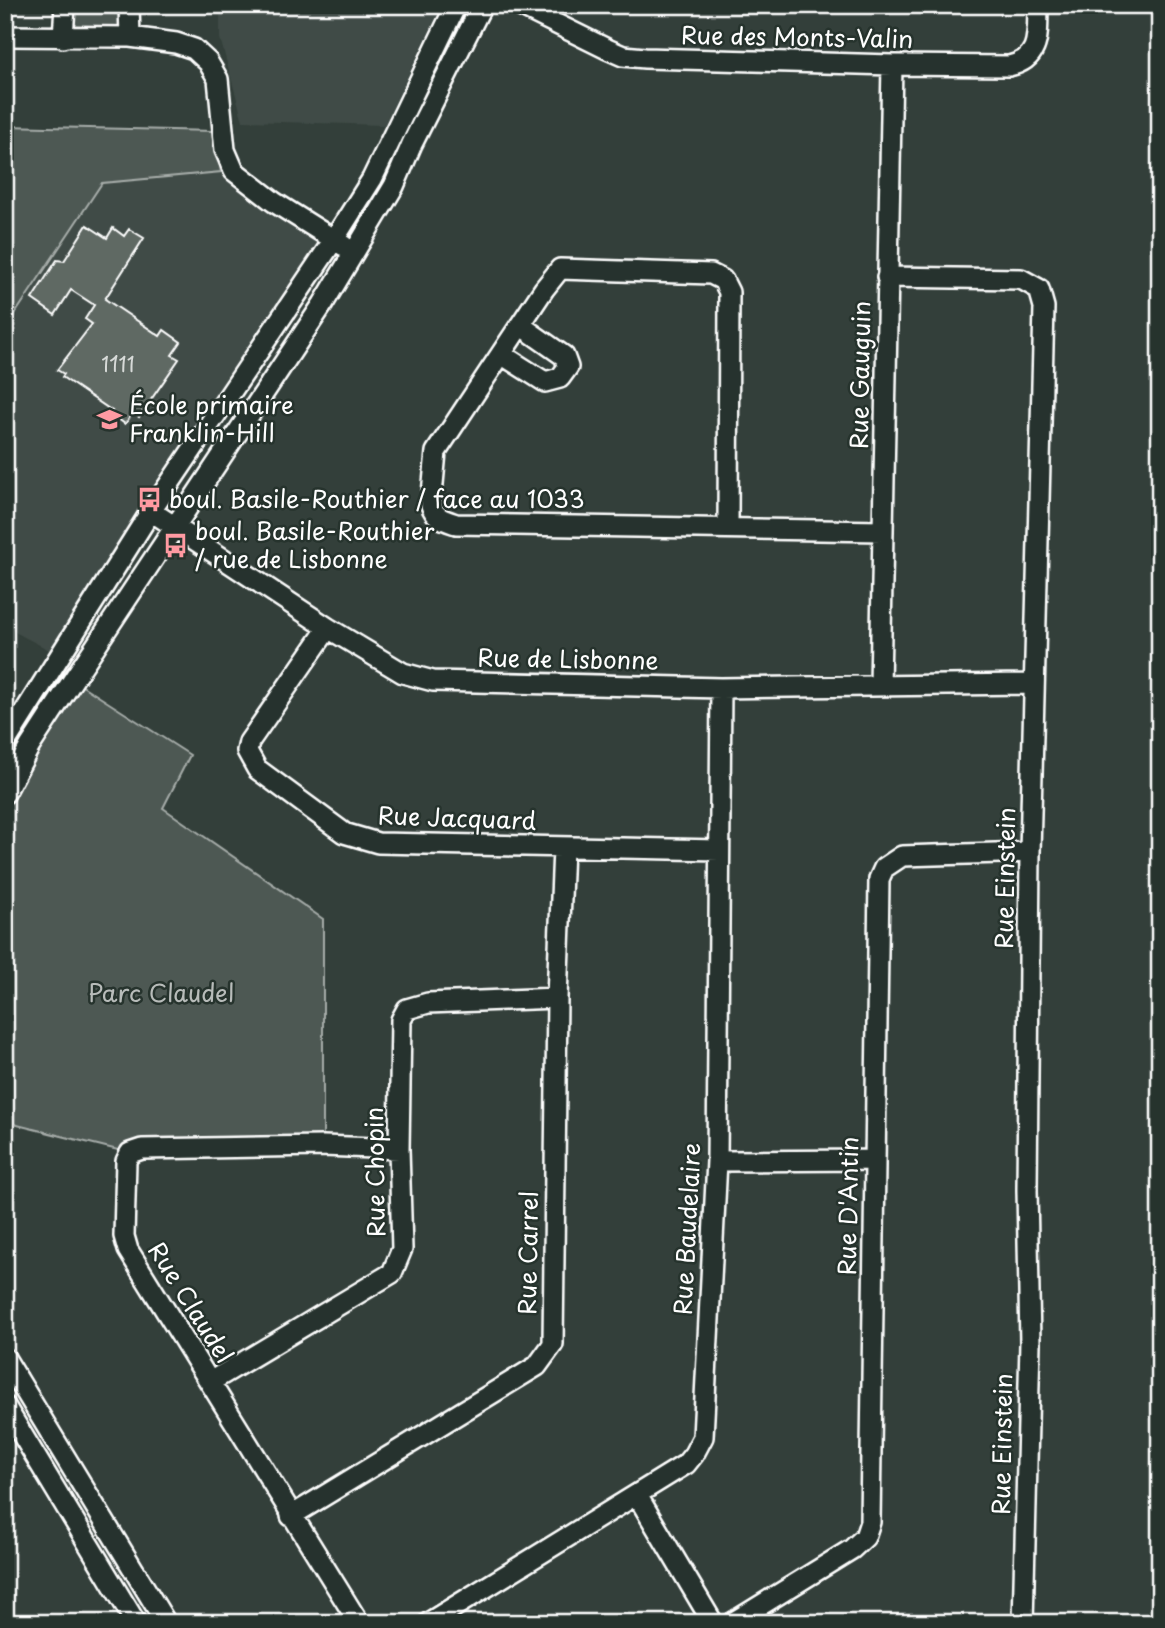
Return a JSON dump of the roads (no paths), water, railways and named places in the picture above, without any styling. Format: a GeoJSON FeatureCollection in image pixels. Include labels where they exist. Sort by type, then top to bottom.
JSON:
{"type":"FeatureCollection","features":[{"type":"Feature","properties":{"kind":"street"},"geometry":{"type":"LineString","coordinates":[[64,38],[65,5]]}},
{"type":"Feature","properties":{"kind":"street"},"geometry":{"type":"LineString","coordinates":[[129,5],[130,37]]}},
{"type":"Feature","properties":{"kind":"street"},"geometry":{"type":"LineString","coordinates":[[30,746],[7,735],[151,511],[372,179],[456,5]]}},
{"type":"Feature","properties":{"kind":"street"},"geometry":{"type":"LineString","coordinates":[[5,793],[30,746],[293,352],[355,251],[394,186],[482,5]]}},
{"type":"Feature","properties":{"kind":"street","name":"Rue des Monts-Valin"},"geometry":{"type":"LineString","coordinates":[[518,5],[623,56],[1009,66],[1023,63],[1036,46],[1038,5]]}},
{"type":"Feature","properties":{"kind":"street"},"geometry":{"type":"LineString","coordinates":[[5,36],[130,37],[194,49],[208,62],[218,79],[225,150],[233,171],[274,202],[355,251]]}},
{"type":"Feature","properties":{"kind":"street","name":"Rue Gauguin"},"geometry":{"type":"LineString","coordinates":[[880,686],[892,65]]}},
{"type":"Feature","properties":{"kind":"street"},"geometry":{"type":"LineString","coordinates":[[728,528],[729,292],[723,280],[711,274],[560,269],[436,452],[431,505],[433,512],[440,519],[456,524],[883,531]]}},
{"type":"Feature","properties":{"kind":"street","name":"Rue Einstein"},"geometry":{"type":"LineString","coordinates":[[887,277],[1021,279],[1039,289],[1044,307],[1030,852],[1027,1177],[1030,1343],[1023,1623]]}},
{"type":"Feature","properties":{"kind":"street"},"geometry":{"type":"LineString","coordinates":[[501,354],[545,382],[560,379],[568,367],[564,356],[520,325]]}},
{"type":"Feature","properties":{"kind":"street"},"geometry":{"type":"LineString","coordinates":[[266,337],[293,352]]}},
{"type":"Feature","properties":{"kind":"street","name":"Rue de Lisbonne"},"geometry":{"type":"LineString","coordinates":[[151,511],[328,628],[404,673],[433,681],[722,688],[1034,684]]}},
{"type":"Feature","properties":{"kind":"street","name":"Rue Jacquard"},"geometry":{"type":"LineString","coordinates":[[328,628],[249,742],[247,751],[257,769],[344,833],[378,843],[719,850]]}},
{"type":"Feature","properties":{"kind":"street","name":"Rue Baudelaire"},"geometry":{"type":"LineString","coordinates":[[428,1623],[686,1464],[703,1437],[717,1161],[722,688]]}},
{"type":"Feature","properties":{"kind":"street","name":"Rue Carrel"},"geometry":{"type":"LineString","coordinates":[[291,1516],[537,1366],[553,1344],[557,998],[563,848]]}},
{"type":"Feature","properties":{"kind":"street","name":"Rue D'Antin"},"geometry":{"type":"LineString","coordinates":[[732,1623],[852,1549],[865,1537],[870,1522],[879,879],[884,868],[902,856],[1030,852]]}},
{"type":"Feature","properties":{"kind":"street","name":"Rue Chopin"},"geometry":{"type":"LineString","coordinates":[[210,1382],[392,1272],[402,1249],[399,1149],[401,1020],[407,1009],[428,1003],[557,998]]}},
{"type":"Feature","properties":{"kind":"street","name":"Rue Claudel"},"geometry":{"type":"LineString","coordinates":[[359,1623],[128,1250],[124,1236],[125,1161],[130,1153],[142,1149],[323,1146],[399,1149]]}},
{"type":"Feature","properties":{"kind":"street"},"geometry":{"type":"LineString","coordinates":[[717,1161],[874,1160]]}},
{"type":"Feature","properties":{"kind":"street"},"geometry":{"type":"LineString","coordinates":[[5,1358],[166,1623]]}},
{"type":"Feature","properties":{"kind":"street"},"geometry":{"type":"LineString","coordinates":[[5,1406],[136,1623]]}},
{"type":"Feature","properties":{"kind":"street"},"geometry":{"type":"LineString","coordinates":[[637,1495],[713,1623]]}},
{"type":"Feature","properties":{"kind":"place","name":"École primaire Franklin-Hill"},"geometry":{"type":"Point","coordinates":[109,420]}},
{"type":"Feature","properties":{"kind":"place","name":"boul. Basile-Routhier / face au 1033"},"geometry":{"type":"Point","coordinates":[149,500]}},
{"type":"Feature","properties":{"kind":"place","name":"boul. Basile-Routhier / rue de Lisbonne"},"geometry":{"type":"Point","coordinates":[175,546]}},
{"type":"Feature","properties":{"kind":"park label","name":"Parc Claudel"},"geometry":{"type":"Point","coordinates":[161,994]}}]}
